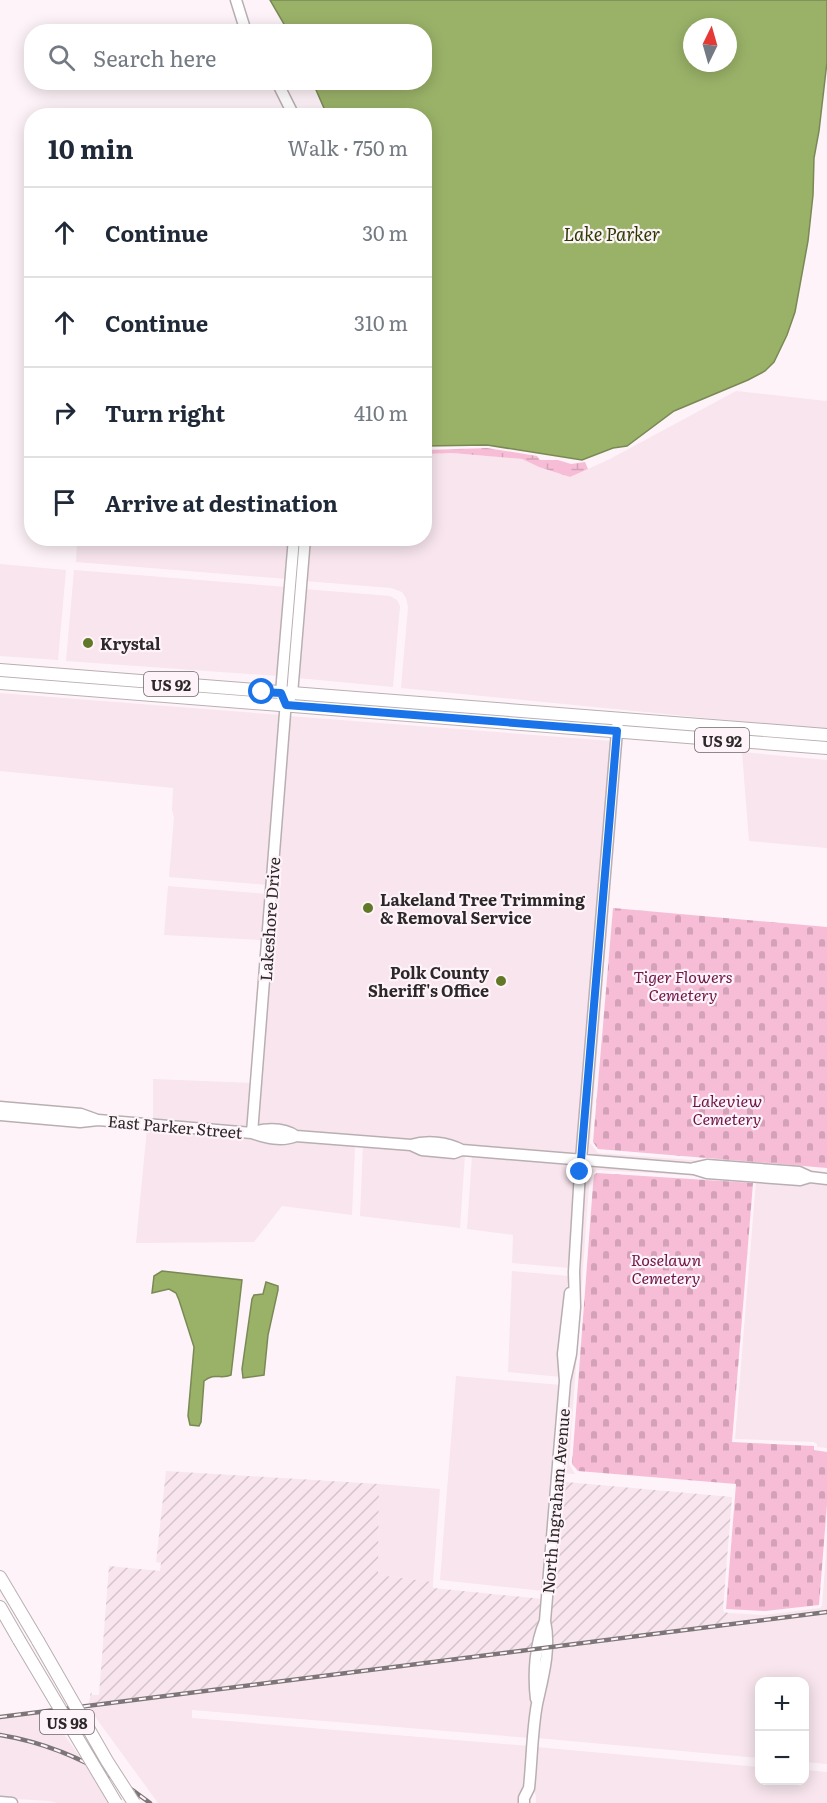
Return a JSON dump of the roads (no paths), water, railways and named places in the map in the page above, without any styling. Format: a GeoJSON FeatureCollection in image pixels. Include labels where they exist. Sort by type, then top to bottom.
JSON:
{"type":"FeatureCollection","features":[{"type":"Feature","properties":{"kind":"main road","name":"US 92"},"geometry":{"type":"LineString","coordinates":[[0,672],[183,685],[422,716],[827,735]]}},
{"type":"Feature","properties":{"kind":"main road"},"geometry":{"type":"LineString","coordinates":[[88,690],[94,682],[115,684],[122,680]]}},
{"type":"Feature","properties":{"kind":"main road","name":"US 92"},"geometry":{"type":"LineString","coordinates":[[0,683],[155,695],[287,697],[466,707],[827,748]]}},
{"type":"Feature","properties":{"kind":"main road"},"geometry":{"type":"LineString","coordinates":[[155,695],[172,691],[183,685]]}},
{"type":"Feature","properties":{"kind":"main road"},"geometry":{"type":"LineString","coordinates":[[422,716],[424,712],[435,709],[466,707]]}},
{"type":"Feature","properties":{"kind":"main road"},"geometry":{"type":"LineString","coordinates":[[797,746],[804,740],[827,735]]}},
{"type":"Feature","properties":{"kind":"main road","name":"US 98"},"geometry":{"type":"LineString","coordinates":[[0,1577],[107,1761],[134,1803]]}},
{"type":"Feature","properties":{"kind":"main road","name":"US 98"},"geometry":{"type":"LineString","coordinates":[[0,1607],[116,1803]]}},
{"type":"Feature","properties":{"kind":"street"},"geometry":{"type":"LineString","coordinates":[[236,0],[244,24]]}},
{"type":"Feature","properties":{"kind":"street"},"geometry":{"type":"LineString","coordinates":[[281,90],[290,108]]}},
{"type":"Feature","properties":{"kind":"street","name":"Lakeshore Drive"},"geometry":{"type":"LineString","coordinates":[[287,697],[294,546]]}},
{"type":"Feature","properties":{"kind":"street","name":"Lakeshore Drive"},"geometry":{"type":"LineString","coordinates":[[252,1132],[287,697],[304,546]]}},
{"type":"Feature","properties":{"kind":"street","name":"North Ingraham Avenue"},"geometry":{"type":"LineString","coordinates":[[524,1803],[529,1788],[537,1705],[543,1684],[548,1634],[545,1621],[565,1381],[572,1354],[575,1307],[574,1272],[581,1160],[617,725]]}},
{"type":"Feature","properties":{"kind":"street","name":"East Parker Street"},"geometry":{"type":"LineString","coordinates":[[0,1107],[81,1114],[98,1120]]}},
{"type":"Feature","properties":{"kind":"street","name":"East Parker Street"},"geometry":{"type":"LineString","coordinates":[[0,1115],[252,1132],[266,1138],[287,1140],[296,1136],[411,1145],[420,1142],[452,1145],[462,1150],[581,1160],[694,1168],[707,1165],[799,1172],[810,1177],[827,1179]]}},
{"type":"Feature","properties":{"kind":"street","name":"North Ingraham Avenue"},"geometry":{"type":"LineString","coordinates":[[529,1788],[532,1803]]}},
{"type":"Feature","properties":{"kind":"street"},"geometry":{"type":"LineString","coordinates":[[0,1802],[12,1803]]}},
{"type":"Feature","properties":{"kind":"water","name":"Lake Parker"},"geometry":{"type":"Polygon","coordinates":[[[270,0],[827,0],[827,62],[814,158],[808,241],[795,312],[774,362],[765,371],[748,380],[674,411],[627,446],[613,448],[582,460],[487,445],[432,446],[432,108],[324,108],[316,90],[432,90],[432,24],[284,24],[270,0]]]}},
{"type":"Feature","properties":{"kind":"water"},"geometry":{"type":"Polygon","coordinates":[[[162,1271],[242,1280],[231,1375],[214,1376],[204,1381],[199,1426],[190,1425],[188,1416],[194,1347],[179,1300],[176,1293],[169,1289],[152,1293],[154,1276],[162,1271]]]}},
{"type":"Feature","properties":{"kind":"water"},"geometry":{"type":"Polygon","coordinates":[[[266,1282],[278,1286],[278,1290],[268,1335],[264,1375],[243,1378],[242,1369],[252,1299],[254,1295],[263,1294],[266,1282]]]}},
{"type":"Feature","properties":{"kind":"railway"},"geometry":{"type":"LineString","coordinates":[[0,1717],[827,1612]]}},
{"type":"Feature","properties":{"kind":"railway"},"geometry":{"type":"LineString","coordinates":[[0,1735],[40,1745],[79,1760],[116,1779],[150,1803]]}},
{"type":"Feature","properties":{"kind":"place","name":"Krystal"},"geometry":{"type":"Point","coordinates":[88,643]}},
{"type":"Feature","properties":{"kind":"place","name":"Lakeland Tree Trimming & Removal Service"},"geometry":{"type":"Point","coordinates":[368,908]}},
{"type":"Feature","properties":{"kind":"place","name":"Polk County Sheriff's Office"},"geometry":{"type":"Point","coordinates":[501,981]}},
{"type":"Feature","properties":{"kind":"park label","name":"Tiger Flowers Cemetery"},"geometry":{"type":"Point","coordinates":[683,985]}},
{"type":"Feature","properties":{"kind":"park label","name":"Lakeview Cemetery"},"geometry":{"type":"Point","coordinates":[727,1109]}},
{"type":"Feature","properties":{"kind":"park label","name":"Roselawn Cemetery"},"geometry":{"type":"Point","coordinates":[666,1268]}}]}
